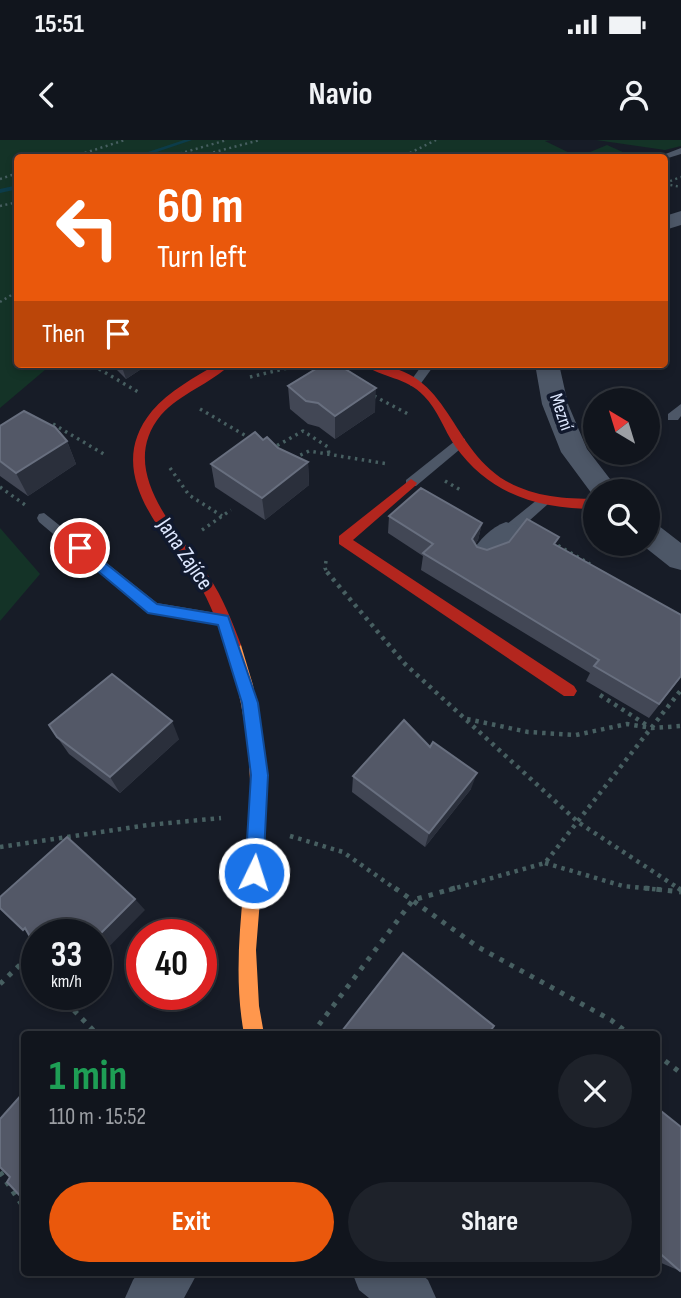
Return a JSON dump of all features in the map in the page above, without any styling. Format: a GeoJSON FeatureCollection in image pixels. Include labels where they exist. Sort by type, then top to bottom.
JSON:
{"type":"FeatureCollection","features":[{"type":"Feature","properties":{"kind":"street","name":"Jana Zajíce"},"geometry":{"type":"LineString","coordinates":[[219,368],[154,416],[138,439],[136,463],[149,501],[213,593],[250,703],[260,775],[246,994],[253,1031]]}},
{"type":"Feature","properties":{"kind":"street"},"geometry":{"type":"LineString","coordinates":[[379,368],[415,383],[440,406],[460,442],[486,474],[542,500],[562,505],[583,504]]}},
{"type":"Feature","properties":{"kind":"street","name":"Mezní"},"geometry":{"type":"LineString","coordinates":[[548,368],[555,404],[575,452],[596,479]]}},
{"type":"Feature","properties":{"kind":"street"},"geometry":{"type":"LineString","coordinates":[[411,483],[344,540],[569,691]]}},
{"type":"Feature","properties":{"kind":"street"},"geometry":{"type":"LineString","coordinates":[[660,543],[681,559]]}},
{"type":"Feature","properties":{"kind":"street"},"geometry":{"type":"LineString","coordinates":[[151,1298],[170,1276]]}},
{"type":"Feature","properties":{"kind":"street"},"geometry":{"type":"LineString","coordinates":[[382,1276],[410,1298]]}},
{"type":"Feature","properties":{"kind":"lane"},"geometry":{"type":"LineString","coordinates":[[415,383],[426,368]]}},
{"type":"Feature","properties":{"kind":"lane"},"geometry":{"type":"LineString","coordinates":[[411,483],[460,442]]}},
{"type":"Feature","properties":{"kind":"lane"},"geometry":{"type":"LineString","coordinates":[[503,536],[542,500]]}},
{"type":"Feature","properties":{"kind":"lane"},"geometry":{"type":"LineString","coordinates":[[44,518],[153,609],[223,620]]}},
{"type":"Feature","properties":{"kind":"path"},"geometry":{"type":"LineString","coordinates":[[81,154],[125,140]]}},
{"type":"Feature","properties":{"kind":"path"},"geometry":{"type":"LineString","coordinates":[[178,154],[227,140]]}},
{"type":"Feature","properties":{"kind":"path"},"geometry":{"type":"LineString","coordinates":[[207,154],[260,140]]}},
{"type":"Feature","properties":{"kind":"path"},"geometry":{"type":"LineString","coordinates":[[408,154],[436,140]]}},
{"type":"Feature","properties":{"kind":"path"},"geometry":{"type":"LineString","coordinates":[[241,379],[284,368]]}},
{"type":"Feature","properties":{"kind":"path"},"geometry":{"type":"LineString","coordinates":[[310,368],[322,373]]}},
{"type":"Feature","properties":{"kind":"path"},"geometry":{"type":"LineString","coordinates":[[99,369],[165,407]]}},
{"type":"Feature","properties":{"kind":"path"},"geometry":{"type":"LineString","coordinates":[[365,391],[460,442]]}},
{"type":"Feature","properties":{"kind":"path"},"geometry":{"type":"LineString","coordinates":[[208,400],[197,407],[259,443]]}},
{"type":"Feature","properties":{"kind":"path"},"geometry":{"type":"LineString","coordinates":[[54,424],[141,476]]}},
{"type":"Feature","properties":{"kind":"path"},"geometry":{"type":"LineString","coordinates":[[280,455],[270,449],[303,431],[328,447],[329,455]]}},
{"type":"Feature","properties":{"kind":"path"},"geometry":{"type":"LineString","coordinates":[[290,461],[309,451],[426,470],[503,536],[599,569]]}},
{"type":"Feature","properties":{"kind":"path"},"geometry":{"type":"LineString","coordinates":[[171,457],[169,467],[189,495],[222,516]]}},
{"type":"Feature","properties":{"kind":"path"},"geometry":{"type":"LineString","coordinates":[[0,487],[44,518]]}},
{"type":"Feature","properties":{"kind":"path"},"geometry":{"type":"LineString","coordinates":[[192,537],[231,510]]}},
{"type":"Feature","properties":{"kind":"path"},"geometry":{"type":"LineString","coordinates":[[344,540],[328,553],[325,568],[330,578],[405,664],[578,822],[681,891]]}},
{"type":"Feature","properties":{"kind":"path"},"geometry":{"type":"LineString","coordinates":[[569,691],[586,686],[652,728]]}},
{"type":"Feature","properties":{"kind":"path"},"geometry":{"type":"LineString","coordinates":[[545,863],[681,690]]}},
{"type":"Feature","properties":{"kind":"path"},"geometry":{"type":"LineString","coordinates":[[466,719],[528,732],[576,735],[627,724],[652,728],[681,726]]}},
{"type":"Feature","properties":{"kind":"path"},"geometry":{"type":"LineString","coordinates":[[0,847],[148,825],[223,818]]}},
{"type":"Feature","properties":{"kind":"path"},"geometry":{"type":"LineString","coordinates":[[280,832],[343,852],[478,947],[611,1020],[625,1031]]}},
{"type":"Feature","properties":{"kind":"path"},"geometry":{"type":"LineString","coordinates":[[314,1031],[413,900],[545,863],[623,886],[681,891]]}},
{"type":"Feature","properties":{"kind":"path"},"geometry":{"type":"LineString","coordinates":[[0,984],[21,964]]}},
{"type":"Feature","properties":{"kind":"path"},"geometry":{"type":"LineString","coordinates":[[74,1010],[94,1031]]}},
{"type":"Feature","properties":{"kind":"path"},"geometry":{"type":"LineString","coordinates":[[660,1057],[681,1073]]}},
{"type":"Feature","properties":{"kind":"path"},"geometry":{"type":"LineString","coordinates":[[0,1172],[21,1204]]}},
{"type":"Feature","properties":{"kind":"green space"},"geometry":{"type":"Polygon","coordinates":[[[0,140],[551,140],[545,141],[572,154],[14,154],[14,368],[47,368],[0,408],[0,140]]]}},
{"type":"Feature","properties":{"kind":"green space"},"geometry":{"type":"Polygon","coordinates":[[[596,140],[681,140],[681,146],[665,150],[596,140]]]}},
{"type":"Feature","properties":{"kind":"green space"},"geometry":{"type":"Polygon","coordinates":[[[607,145],[627,154],[585,154],[607,145]]]}},
{"type":"Feature","properties":{"kind":"green space"},"geometry":{"type":"Polygon","coordinates":[[[0,528],[40,574],[0,621],[0,528]]]}},
{"type":"Feature","properties":{"kind":"building"},"geometry":{"type":"Polygon","coordinates":[[[317,368],[344,368],[376,388],[335,416],[318,403],[306,401],[288,386],[317,368]]]}},
{"type":"Feature","properties":{"kind":"building"},"geometry":{"type":"Polygon","coordinates":[[[24,411],[55,427],[67,441],[16,473],[0,461],[0,426],[24,411]]]}},
{"type":"Feature","properties":{"kind":"building"},"geometry":{"type":"Polygon","coordinates":[[[255,432],[263,440],[267,437],[278,448],[308,462],[262,498],[211,464],[255,432]]]}},
{"type":"Feature","properties":{"kind":"building"},"geometry":{"type":"Polygon","coordinates":[[[421,488],[482,523],[472,539],[477,547],[487,550],[509,542],[527,519],[559,537],[554,544],[681,615],[681,676],[659,704],[594,666],[599,660],[423,553],[433,544],[389,516],[421,488]]]}},
{"type":"Feature","properties":{"kind":"building"},"geometry":{"type":"Polygon","coordinates":[[[112,674],[172,721],[110,777],[57,737],[49,725],[112,674]]]}},
{"type":"Feature","properties":{"kind":"building"},"geometry":{"type":"Polygon","coordinates":[[[404,720],[430,747],[433,742],[477,773],[429,833],[353,776],[404,720]]]}},
{"type":"Feature","properties":{"kind":"building"},"geometry":{"type":"Polygon","coordinates":[[[67,837],[135,899],[112,922],[112,919],[21,919],[21,928],[0,908],[0,897],[67,837]]]}},
{"type":"Feature","properties":{"kind":"building"},"geometry":{"type":"Polygon","coordinates":[[[403,953],[494,1026],[490,1031],[342,1031],[403,953]]]}},
{"type":"Feature","properties":{"kind":"building"},"geometry":{"type":"Polygon","coordinates":[[[21,1095],[21,1197],[7,1182],[10,1177],[0,1167],[0,1119],[21,1095]]]}},
{"type":"Feature","properties":{"kind":"building"},"geometry":{"type":"Polygon","coordinates":[[[660,1110],[681,1127],[680,1271],[660,1254],[660,1110]]]}},
{"type":"Feature","properties":{"kind":"waterway"},"geometry":{"type":"LineString","coordinates":[[145,154],[189,140]]}},
{"type":"Feature","properties":{"kind":"waterway"},"geometry":{"type":"LineString","coordinates":[[0,191],[14,188]]}},
{"type":"Feature","properties":{"kind":"traffic: slow"},"geometry":{"type":"LineString","coordinates":[[234,645],[250,706],[256,746],[257,837],[247,950],[249,1006],[253,1031]]}},
{"type":"Feature","properties":{"kind":"traffic: jam"},"geometry":{"type":"LineString","coordinates":[[219,368],[163,406],[143,435],[138,456],[141,478],[149,499],[207,586],[234,645]]}},
{"type":"Feature","properties":{"kind":"traffic: jam"},"geometry":{"type":"LineString","coordinates":[[381,368],[423,388],[435,400],[472,459],[502,484],[536,498],[583,504]]}},
{"type":"Feature","properties":{"kind":"traffic: jam"},"geometry":{"type":"LineString","coordinates":[[411,483],[344,540],[569,691]]}},
{"type":"Feature","properties":{"kind":"route"},"geometry":{"type":"LineString","coordinates":[[80,548],[153,609],[223,620],[250,703],[260,775],[254,873]]}}]}
